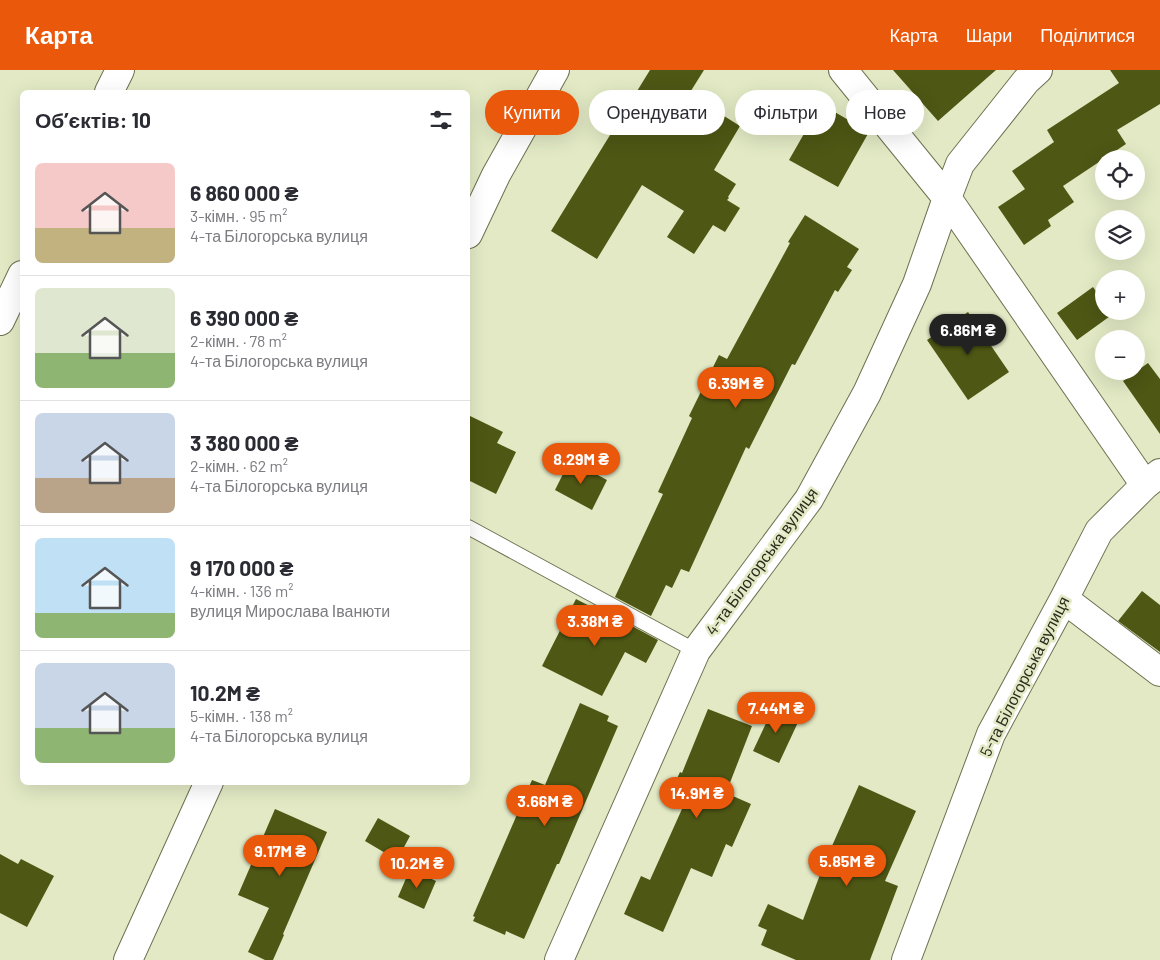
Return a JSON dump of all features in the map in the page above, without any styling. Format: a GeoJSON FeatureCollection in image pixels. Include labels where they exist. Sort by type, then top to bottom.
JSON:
{"type":"FeatureCollection","features":[{"type":"Feature","properties":{"kind":"street"},"geometry":{"type":"LineString","coordinates":[[110,90],[120,70]]}},
{"type":"Feature","properties":{"kind":"street"},"geometry":{"type":"LineString","coordinates":[[470,230],[496,175],[555,70]]}},
{"type":"Feature","properties":{"kind":"street"},"geometry":{"type":"LineString","coordinates":[[843,70],[947,198],[1152,479]]}},
{"type":"Feature","properties":{"kind":"street","name":"4-та Білогорська вулиця"},"geometry":{"type":"LineString","coordinates":[[560,960],[696,651],[809,499],[867,393],[917,284],[960,164],[1026,81],[1038,70]]}},
{"type":"Feature","properties":{"kind":"street"},"geometry":{"type":"LineString","coordinates":[[8,308],[20,280]]}},
{"type":"Feature","properties":{"kind":"street","name":"5-та Білогорська вулиця"},"geometry":{"type":"LineString","coordinates":[[906,960],[991,734],[1099,531],[1152,479]]}},
{"type":"Feature","properties":{"kind":"street"},"geometry":{"type":"LineString","coordinates":[[1064,599],[1160,672]]}},
{"type":"Feature","properties":{"kind":"street"},"geometry":{"type":"LineString","coordinates":[[128,960],[209,785]]}},
{"type":"Feature","properties":{"kind":"lane"},"geometry":{"type":"LineString","coordinates":[[470,527],[696,651]]}},
{"type":"Feature","properties":{"kind":"building"},"geometry":{"type":"Polygon","coordinates":[[[650,70],[704,70],[692,90],[638,90],[650,70]]]}},
{"type":"Feature","properties":{"kind":"building"},"geometry":{"type":"Polygon","coordinates":[[[893,70],[996,70],[938,121],[924,105],[924,90],[911,90],[893,70]]]}},
{"type":"Feature","properties":{"kind":"building"},"geometry":{"type":"Polygon","coordinates":[[[1110,70],[1160,70],[1160,104],[1117,130],[1126,144],[1117,150],[1095,150],[1095,165],[1063,186],[1074,202],[1048,220],[1051,226],[1024,245],[998,207],[1025,189],[1012,171],[1054,142],[1047,130],[1119,83],[1110,70]]]}},
{"type":"Feature","properties":{"kind":"building"},"geometry":{"type":"Polygon","coordinates":[[[836,113],[846,119],[846,135],[867,135],[838,187],[789,160],[803,135],[836,135],[836,113]]]}},
{"type":"Feature","properties":{"kind":"building"},"geometry":{"type":"Polygon","coordinates":[[[725,117],[735,123],[735,134],[714,170],[736,184],[727,200],[740,208],[725,232],[713,225],[694,254],[667,237],[684,211],[642,185],[597,259],[551,231],[610,135],[725,135],[725,117]]]}},
{"type":"Feature","properties":{"kind":"building"},"geometry":{"type":"Polygon","coordinates":[[[805,215],[859,249],[847,267],[852,270],[838,292],[835,290],[795,365],[792,364],[749,449],[746,447],[689,572],[681,569],[672,588],[666,585],[651,616],[615,597],[663,494],[658,492],[692,418],[689,416],[719,355],[727,359],[790,243],[788,242],[805,215]]]}},
{"type":"Feature","properties":{"kind":"building"},"geometry":{"type":"Polygon","coordinates":[[[1093,287],[1095,290],[1095,320],[1105,320],[1077,340],[1057,313],[1093,287]]]}},
{"type":"Feature","properties":{"kind":"building"},"geometry":{"type":"Polygon","coordinates":[[[968,312],[1009,372],[968,400],[927,340],[968,312]]]}},
{"type":"Feature","properties":{"kind":"building"},"geometry":{"type":"Polygon","coordinates":[[[1148,363],[1160,379],[1160,434],[1123,381],[1145,380],[1145,365],[1148,363]]]}},
{"type":"Feature","properties":{"kind":"building"},"geometry":{"type":"Polygon","coordinates":[[[470,416],[503,432],[497,443],[516,452],[496,494],[470,481],[470,416]]]}},
{"type":"Feature","properties":{"kind":"building"},"geometry":{"type":"Polygon","coordinates":[[[570,460],[607,480],[592,510],[555,490],[570,460]]]}},
{"type":"Feature","properties":{"kind":"building"},"geometry":{"type":"Polygon","coordinates":[[[1142,591],[1160,605],[1160,652],[1118,621],[1142,591]]]}},
{"type":"Feature","properties":{"kind":"building"},"geometry":{"type":"Polygon","coordinates":[[[576,599],[607,615],[608,613],[658,640],[646,663],[625,652],[602,696],[542,666],[576,599]]]}},
{"type":"Feature","properties":{"kind":"building"},"geometry":{"type":"Polygon","coordinates":[[[580,703],[609,716],[607,721],[618,726],[559,864],[557,864],[524,939],[506,931],[505,935],[473,921],[475,917],[473,916],[532,780],[545,785],[580,703]]]}},
{"type":"Feature","properties":{"kind":"building"},"geometry":{"type":"Polygon","coordinates":[[[774,706],[800,718],[779,763],[753,751],[774,706]]]}},
{"type":"Feature","properties":{"kind":"building"},"geometry":{"type":"Polygon","coordinates":[[[708,709],[752,726],[726,793],[751,804],[732,847],[726,844],[712,877],[691,868],[663,932],[624,914],[641,876],[650,880],[682,809],[666,802],[680,772],[682,773],[708,709]]]}},
{"type":"Feature","properties":{"kind":"building"},"geometry":{"type":"Polygon","coordinates":[[[859,785],[916,811],[885,881],[898,886],[870,960],[796,960],[761,945],[767,930],[758,926],[768,904],[803,920],[824,864],[859,785]]]}},
{"type":"Feature","properties":{"kind":"building"},"geometry":{"type":"Polygon","coordinates":[[[275,809],[327,832],[273,960],[265,960],[248,952],[269,908],[238,895],[275,809]]]}},
{"type":"Feature","properties":{"kind":"building"},"geometry":{"type":"Polygon","coordinates":[[[378,818],[410,836],[397,860],[365,841],[378,818]]]}},
{"type":"Feature","properties":{"kind":"building"},"geometry":{"type":"Polygon","coordinates":[[[0,854],[18,864],[21,859],[54,876],[27,927],[0,913],[0,854]]]}},
{"type":"Feature","properties":{"kind":"building"},"geometry":{"type":"Polygon","coordinates":[[[410,869],[436,881],[424,909],[398,897],[410,869]]]}}]}
